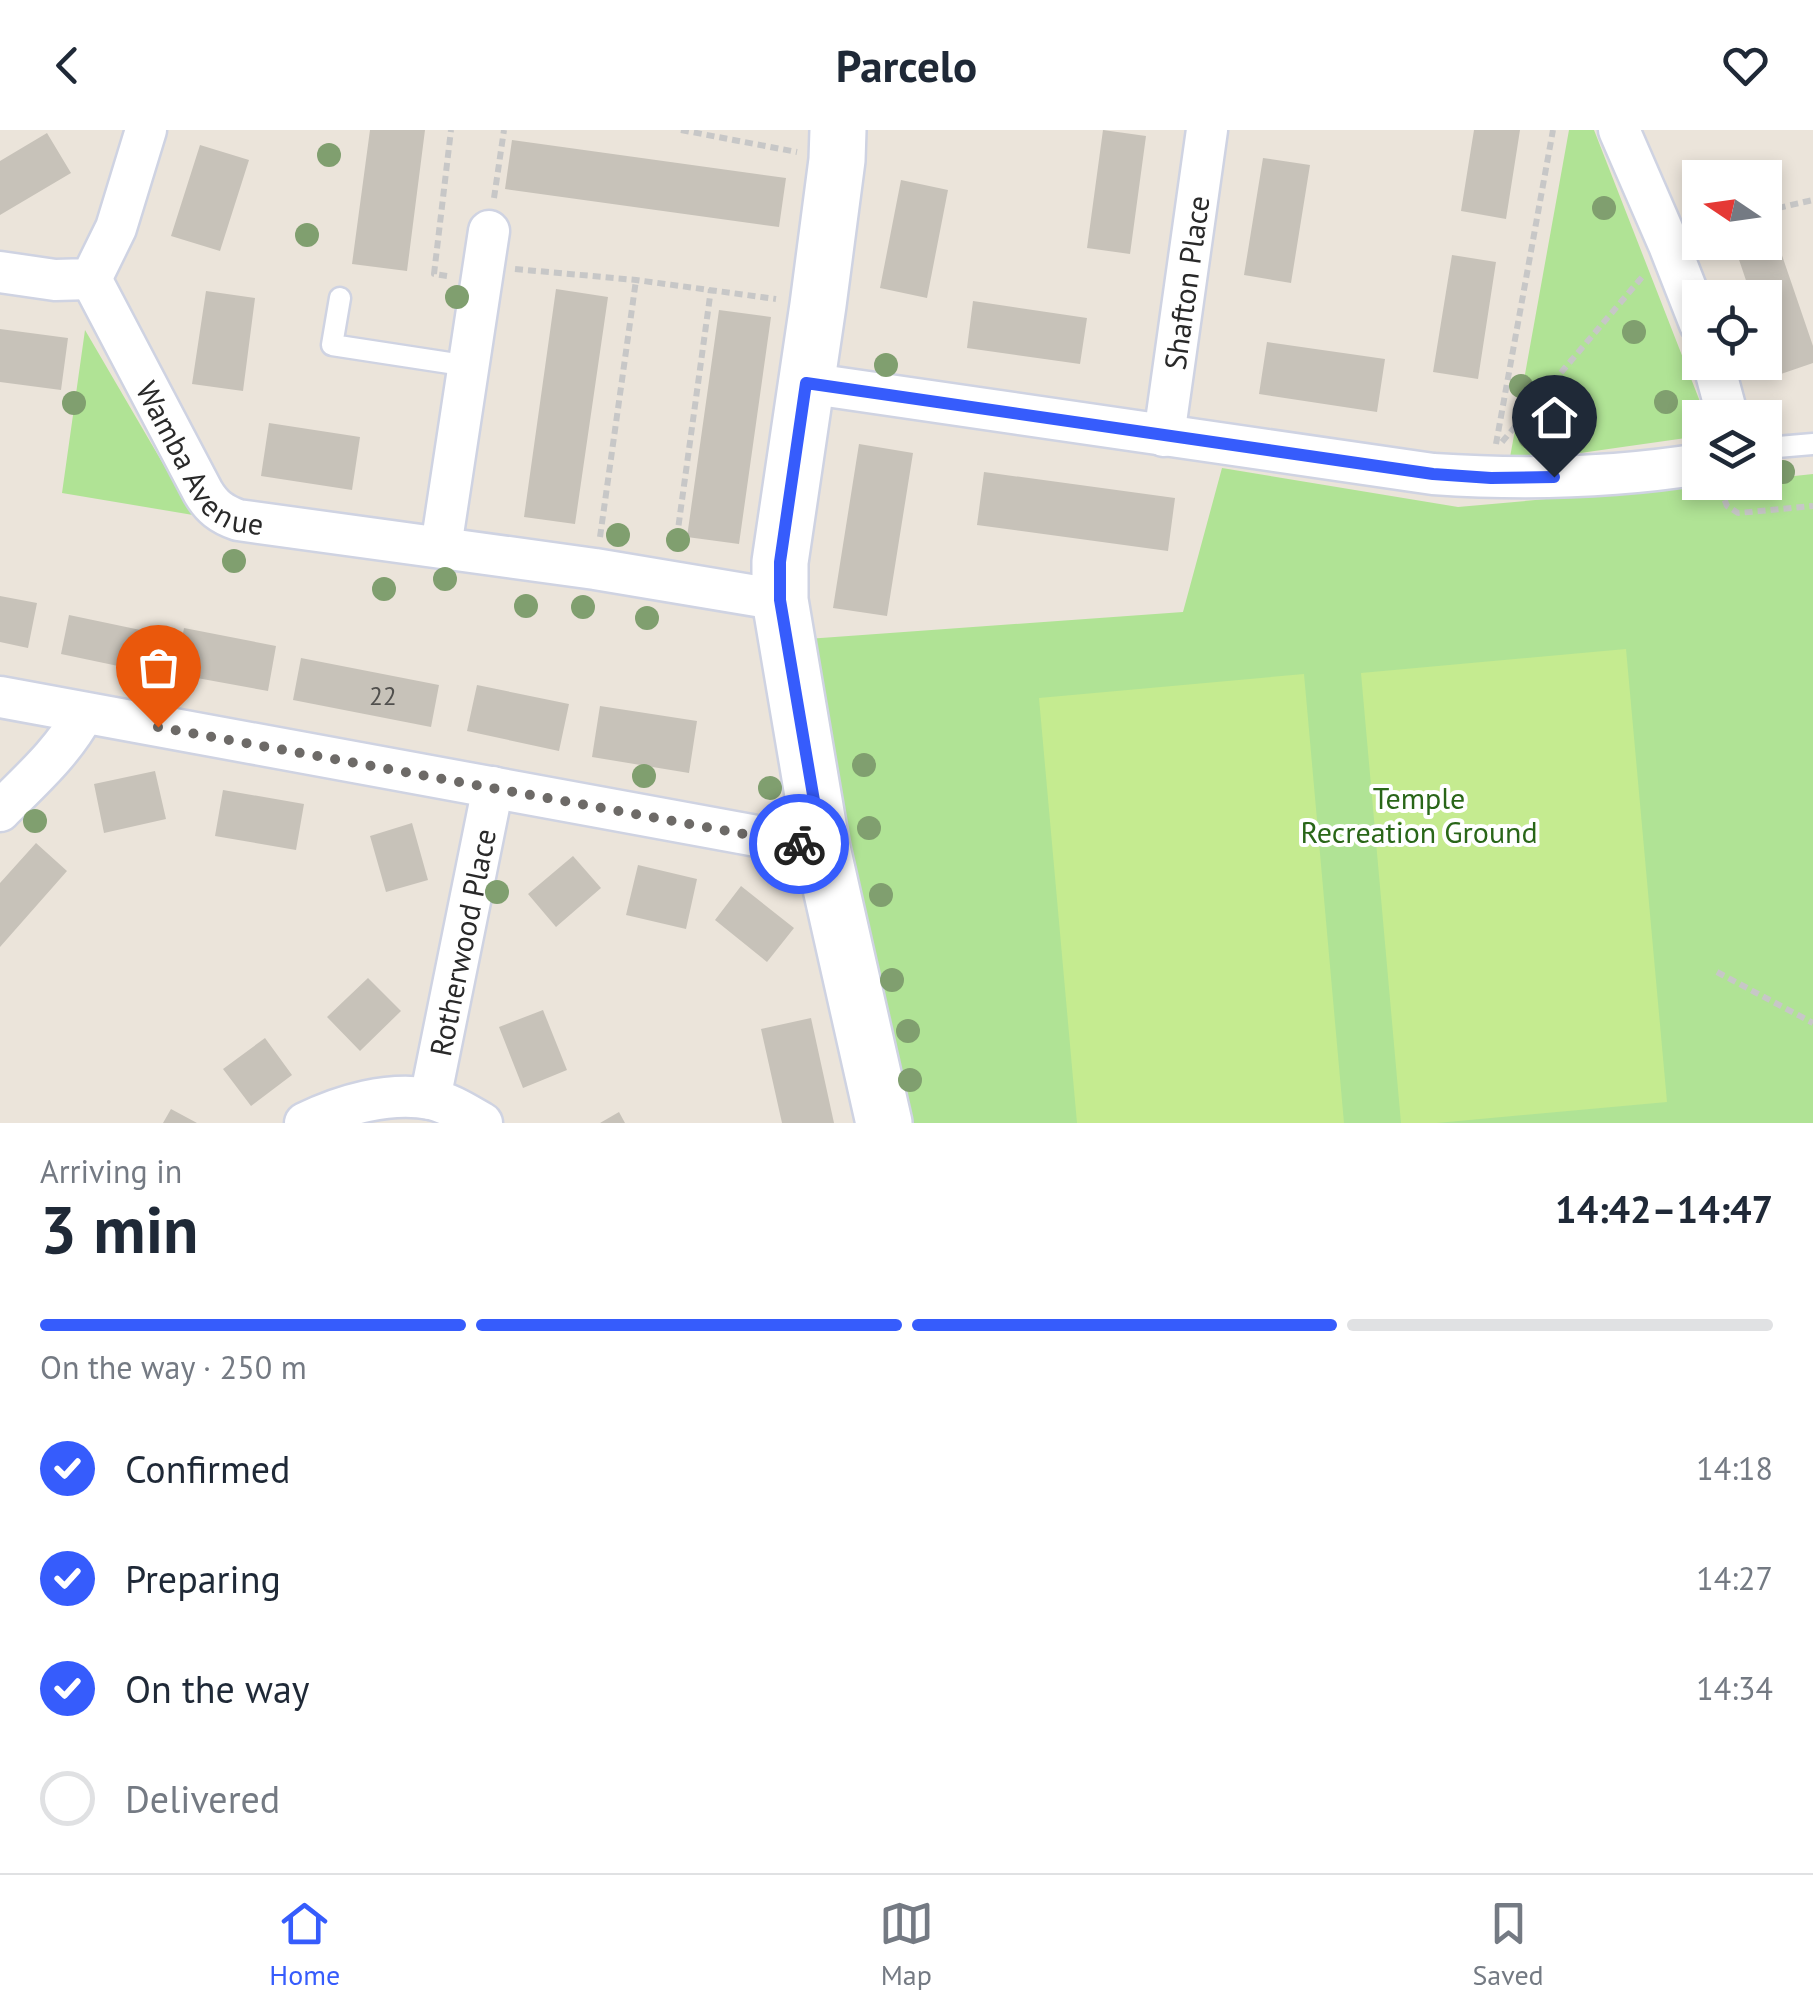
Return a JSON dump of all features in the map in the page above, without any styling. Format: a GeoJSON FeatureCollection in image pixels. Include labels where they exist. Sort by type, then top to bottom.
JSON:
{"type":"FeatureCollection","features":[{"type":"Feature","properties":{"kind":"street"},"geometry":{"type":"LineString","coordinates":[[0,272],[55,280],[91,280],[116,228],[146,130]]}},
{"type":"Feature","properties":{"kind":"street","name":"Shafton Place"},"geometry":{"type":"LineString","coordinates":[[1164,436],[1206,130]]}},
{"type":"Feature","properties":{"kind":"street"},"geometry":{"type":"LineString","coordinates":[[1619,130],[1683,280]]}},
{"type":"Feature","properties":{"kind":"street"},"geometry":{"type":"LineString","coordinates":[[837,145],[780,562],[780,600],[822,848],[884,1123]]}},
{"type":"Feature","properties":{"kind":"street"},"geometry":{"type":"LineString","coordinates":[[441,548],[485,260]]}},
{"type":"Feature","properties":{"kind":"street","name":"Wamba Avenue"},"geometry":{"type":"LineString","coordinates":[[91,280],[203,492],[224,515],[780,600]]}},
{"type":"Feature","properties":{"kind":"street"},"geometry":{"type":"LineString","coordinates":[[806,383],[1433,474],[1491,478],[1590,476],[1682,467]]}},
{"type":"Feature","properties":{"kind":"street"},"geometry":{"type":"LineString","coordinates":[[0,698],[822,848]]}},
{"type":"Feature","properties":{"kind":"street"},"geometry":{"type":"LineString","coordinates":[[0,811],[58,754],[84,714]]}},
{"type":"Feature","properties":{"kind":"street","name":"Rotherwood Place"},"geometry":{"type":"LineString","coordinates":[[430,1099],[493,787]]}},
{"type":"Feature","properties":{"kind":"street"},"geometry":{"type":"LineString","coordinates":[[305,1123],[358,1102],[394,1098],[430,1099],[482,1123]]}},
{"type":"Feature","properties":{"kind":"lane"},"geometry":{"type":"LineString","coordinates":[[340,298],[332,346],[469,366]]}},
{"type":"Feature","properties":{"kind":"lane"},"geometry":{"type":"LineString","coordinates":[[1782,447],[1813,444]]}},
{"type":"Feature","properties":{"kind":"path"},"geometry":{"type":"LineString","coordinates":[[451,130],[434,274],[485,260],[818,305]]}},
{"type":"Feature","properties":{"kind":"path"},"geometry":{"type":"LineString","coordinates":[[485,260],[504,130]]}},
{"type":"Feature","properties":{"kind":"path"},"geometry":{"type":"LineString","coordinates":[[680,130],[837,145]]}},
{"type":"Feature","properties":{"kind":"path"},"geometry":{"type":"LineString","coordinates":[[1553,130],[1495,451],[1670,245]]}},
{"type":"Feature","properties":{"kind":"path"},"geometry":{"type":"LineString","coordinates":[[1782,207],[1813,200]]}},
{"type":"Feature","properties":{"kind":"path"},"geometry":{"type":"LineString","coordinates":[[595,569],[636,280]]}},
{"type":"Feature","properties":{"kind":"path"},"geometry":{"type":"LineString","coordinates":[[671,581],[711,289]]}},
{"type":"Feature","properties":{"kind":"path"},"geometry":{"type":"LineString","coordinates":[[1725,500],[1738,513],[1813,506]]}},
{"type":"Feature","properties":{"kind":"path"},"geometry":{"type":"LineString","coordinates":[[1717,972],[1813,1023]]}},
{"type":"Feature","properties":{"kind":"green space"},"geometry":{"type":"Polygon","coordinates":[[[1569,130],[1594,130],[1682,356],[1682,380],[1692,380],[1699,400],[1682,400],[1682,439],[1509,463],[1569,130]]]}},
{"type":"Feature","properties":{"kind":"green space"},"geometry":{"type":"Polygon","coordinates":[[[85,330],[193,515],[62,493],[85,330]]]}},
{"type":"Feature","properties":{"kind":"green space","name":"Temple Recreation Ground"},"geometry":{"type":"Polygon","coordinates":[[[1222,468],[1458,507],[1682,487],[1682,500],[1782,500],[1782,477],[1813,474],[1813,1123],[906,1123],[807,639],[1183,612],[1222,468]]]}},
{"type":"Feature","properties":{"kind":"green space"},"geometry":{"type":"Polygon","coordinates":[[[1626,649],[1667,1102],[1401,1123],[1361,673],[1626,649]]]}},
{"type":"Feature","properties":{"kind":"green space"},"geometry":{"type":"Polygon","coordinates":[[[1304,674],[1344,1123],[1077,1123],[1039,698],[1304,674]]]}},
{"type":"Feature","properties":{"kind":"building"},"geometry":{"type":"Polygon","coordinates":[[[370,130],[425,130],[407,271],[352,264],[370,130]]]}},
{"type":"Feature","properties":{"kind":"building"},"geometry":{"type":"Polygon","coordinates":[[[1103,130],[1146,136],[1130,254],[1087,248],[1103,130]]]}},
{"type":"Feature","properties":{"kind":"building"},"geometry":{"type":"Polygon","coordinates":[[[1474,130],[1520,130],[1506,219],[1461,211],[1474,130]]]}},
{"type":"Feature","properties":{"kind":"building"},"geometry":{"type":"Polygon","coordinates":[[[47,133],[71,173],[0,215],[0,161],[47,133]]]}},
{"type":"Feature","properties":{"kind":"building"},"geometry":{"type":"Polygon","coordinates":[[[512,140],[786,178],[779,227],[505,189],[512,140]]]}},
{"type":"Feature","properties":{"kind":"building"},"geometry":{"type":"Polygon","coordinates":[[[200,145],[249,160],[220,251],[171,236],[200,145]]]}},
{"type":"Feature","properties":{"kind":"building"},"geometry":{"type":"Polygon","coordinates":[[[1263,158],[1310,165],[1291,283],[1244,275],[1263,158]]]}},
{"type":"Feature","properties":{"kind":"building"},"geometry":{"type":"Polygon","coordinates":[[[901,180],[948,190],[927,298],[880,288],[901,180]]]}},
{"type":"Feature","properties":{"kind":"building"},"geometry":{"type":"Polygon","coordinates":[[[1452,255],[1496,262],[1478,379],[1433,372],[1452,255]]]}},
{"type":"Feature","properties":{"kind":"building"},"geometry":{"type":"Polygon","coordinates":[[[1782,255],[1813,346],[1813,363],[1782,374],[1782,280],[1746,280],[1739,260],[1782,260],[1782,255]]]}},
{"type":"Feature","properties":{"kind":"building"},"geometry":{"type":"Polygon","coordinates":[[[556,289],[608,297],[575,524],[524,517],[556,289]]]}},
{"type":"Feature","properties":{"kind":"building"},"geometry":{"type":"Polygon","coordinates":[[[206,291],[255,298],[243,391],[192,384],[206,291]]]}},
{"type":"Feature","properties":{"kind":"building"},"geometry":{"type":"Polygon","coordinates":[[[973,301],[1087,318],[1080,364],[967,348],[973,301]]]}},
{"type":"Feature","properties":{"kind":"building"},"geometry":{"type":"Polygon","coordinates":[[[719,310],[771,317],[739,544],[687,537],[719,310]]]}},
{"type":"Feature","properties":{"kind":"building"},"geometry":{"type":"Polygon","coordinates":[[[0,329],[68,338],[61,390],[0,382],[0,329]]]}},
{"type":"Feature","properties":{"kind":"building"},"geometry":{"type":"Polygon","coordinates":[[[1267,342],[1385,359],[1377,412],[1259,394],[1267,342]]]}},
{"type":"Feature","properties":{"kind":"building"},"geometry":{"type":"Polygon","coordinates":[[[269,423],[360,437],[352,490],[261,476],[269,423]]]}},
{"type":"Feature","properties":{"kind":"building"},"geometry":{"type":"Polygon","coordinates":[[[859,444],[913,453],[887,616],[833,608],[859,444]]]}},
{"type":"Feature","properties":{"kind":"building"},"geometry":{"type":"Polygon","coordinates":[[[984,472],[1175,498],[1168,551],[977,525],[984,472]]]}},
{"type":"Feature","properties":{"kind":"building"},"geometry":{"type":"Polygon","coordinates":[[[0,596],[37,603],[28,648],[0,642],[0,596]]]}},
{"type":"Feature","properties":{"kind":"building"},"geometry":{"type":"Polygon","coordinates":[[[69,615],[150,632],[142,671],[61,654],[69,615]]]}},
{"type":"Feature","properties":{"kind":"building"},"geometry":{"type":"Polygon","coordinates":[[[184,628],[276,646],[268,691],[175,674],[184,628]]]}},
{"type":"Feature","properties":{"kind":"building"},"geometry":{"type":"Polygon","coordinates":[[[301,658],[439,685],[431,727],[293,700],[301,658]]]}},
{"type":"Feature","properties":{"kind":"building"},"geometry":{"type":"Polygon","coordinates":[[[477,685],[569,704],[559,751],[467,731],[477,685]]]}},
{"type":"Feature","properties":{"kind":"building"},"geometry":{"type":"Polygon","coordinates":[[[600,706],[697,721],[689,773],[592,757],[600,706]]]}},
{"type":"Feature","properties":{"kind":"building"},"geometry":{"type":"Polygon","coordinates":[[[155,771],[166,819],[104,833],[94,784],[155,771]]]}},
{"type":"Feature","properties":{"kind":"building"},"geometry":{"type":"Polygon","coordinates":[[[223,790],[304,804],[296,850],[215,836],[223,790]]]}},
{"type":"Feature","properties":{"kind":"building"},"geometry":{"type":"Polygon","coordinates":[[[412,823],[428,880],[386,892],[370,836],[412,823]]]}},
{"type":"Feature","properties":{"kind":"building"},"geometry":{"type":"Polygon","coordinates":[[[36,843],[67,871],[0,947],[0,883],[36,843]]]}},
{"type":"Feature","properties":{"kind":"building"},"geometry":{"type":"Polygon","coordinates":[[[573,856],[601,888],[556,927],[528,894],[573,856]]]}},
{"type":"Feature","properties":{"kind":"building"},"geometry":{"type":"Polygon","coordinates":[[[638,865],[697,879],[686,929],[626,915],[638,865]]]}},
{"type":"Feature","properties":{"kind":"building"},"geometry":{"type":"Polygon","coordinates":[[[741,886],[794,928],[767,962],[715,920],[741,886]]]}},
{"type":"Feature","properties":{"kind":"building"},"geometry":{"type":"Polygon","coordinates":[[[368,978],[401,1011],[360,1051],[327,1017],[368,978]]]}},
{"type":"Feature","properties":{"kind":"building"},"geometry":{"type":"Polygon","coordinates":[[[543,1010],[567,1070],[523,1088],[499,1027],[543,1010]]]}},
{"type":"Feature","properties":{"kind":"building"},"geometry":{"type":"Polygon","coordinates":[[[811,1018],[834,1123],[782,1123],[761,1029],[811,1018]]]}},
{"type":"Feature","properties":{"kind":"building"},"geometry":{"type":"Polygon","coordinates":[[[265,1038],[292,1075],[251,1106],[223,1069],[265,1038]]]}},
{"type":"Feature","properties":{"kind":"building"},"geometry":{"type":"Polygon","coordinates":[[[171,1109],[197,1123],[163,1123],[171,1109]]]}},
{"type":"Feature","properties":{"kind":"building"},"geometry":{"type":"Polygon","coordinates":[[[619,1112],[625,1123],[600,1123],[619,1112]]]}},
{"type":"Feature","properties":{"kind":"way so far"},"geometry":{"type":"LineString","coordinates":[[158,727],[799,844]]}},
{"type":"Feature","properties":{"kind":"route"},"geometry":{"type":"LineString","coordinates":[[799,844],[822,848],[780,600],[780,562],[806,383],[1433,474],[1554,477]]}}]}
